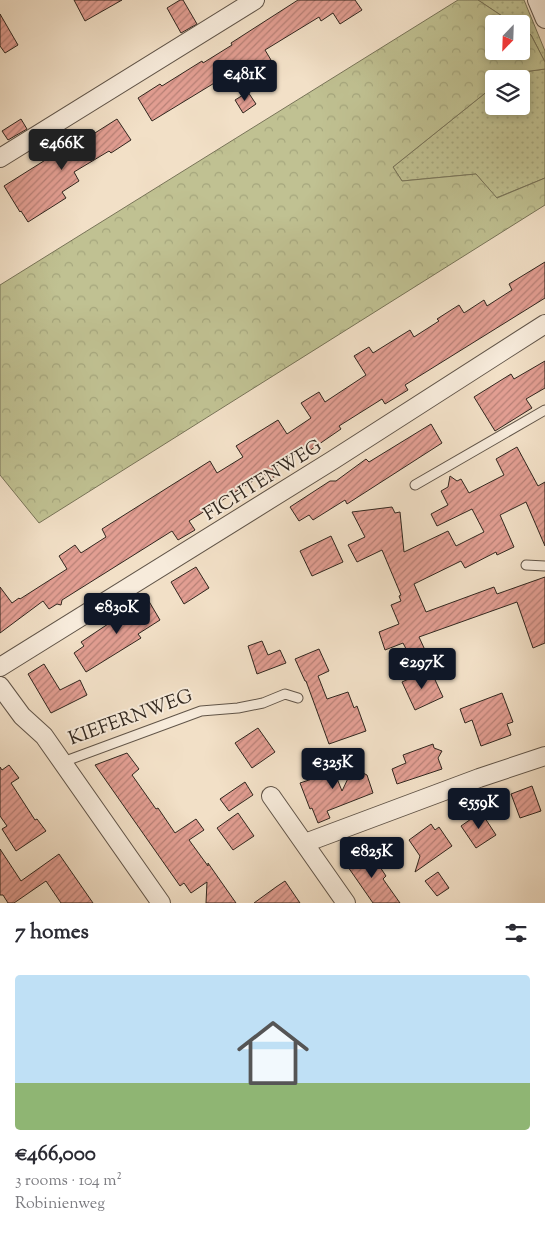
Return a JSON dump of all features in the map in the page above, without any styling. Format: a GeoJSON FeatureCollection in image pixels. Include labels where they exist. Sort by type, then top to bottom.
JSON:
{"type":"FeatureCollection","features":[{"type":"Feature","properties":{"kind":"street"},"geometry":{"type":"LineString","coordinates":[[0,158],[256,0]]}},
{"type":"Feature","properties":{"kind":"street"},"geometry":{"type":"LineString","coordinates":[[537,0],[545,19]]}},
{"type":"Feature","properties":{"kind":"street","name":"FICHTENWEG"},"geometry":{"type":"LineString","coordinates":[[0,667],[333,460],[545,324]]}},
{"type":"Feature","properties":{"kind":"street","name":"KIEFERNWEG"},"geometry":{"type":"LineString","coordinates":[[0,686],[22,716],[44,736],[161,903]]}},
{"type":"Feature","properties":{"kind":"street"},"geometry":{"type":"LineString","coordinates":[[305,843],[479,778],[545,756]]}},
{"type":"Feature","properties":{"kind":"street"},"geometry":{"type":"LineString","coordinates":[[271,796],[346,903]]}},
{"type":"Feature","properties":{"kind":"lane"},"geometry":{"type":"LineString","coordinates":[[415,485],[545,410]]}},
{"type":"Feature","properties":{"kind":"lane"},"geometry":{"type":"LineString","coordinates":[[526,565],[545,566]]}},
{"type":"Feature","properties":{"kind":"lane","name":"KIEFERNWEG"},"geometry":{"type":"LineString","coordinates":[[63,762],[201,711],[238,708],[285,694],[298,698]]}},
{"type":"Feature","properties":{"kind":"green space"},"geometry":{"type":"Polygon","coordinates":[[[458,0],[478,0],[500,15],[485,15],[485,60],[530,60],[530,34],[545,62],[545,69],[530,71],[485,70],[485,93],[393,167],[402,181],[476,174],[497,198],[545,178],[545,205],[39,523],[0,475],[0,285],[458,0]]]}},
{"type":"Feature","properties":{"kind":"green space"},"geometry":{"type":"Polygon","coordinates":[[[478,0],[524,0],[545,51],[545,62],[530,34],[530,15],[500,15],[478,0]]]}},
{"type":"Feature","properties":{"kind":"green space"},"geometry":{"type":"Polygon","coordinates":[[[545,69],[545,178],[496,198],[476,174],[402,181],[393,167],[485,93],[485,115],[530,115],[530,71],[545,69]]]}},
{"type":"Feature","properties":{"kind":"building"},"geometry":{"type":"Polygon","coordinates":[[[74,0],[122,0],[85,21],[74,0]]]}},
{"type":"Feature","properties":{"kind":"building"},"geometry":{"type":"Polygon","coordinates":[[[183,0],[197,24],[181,33],[167,8],[183,0]]]}},
{"type":"Feature","properties":{"kind":"building"},"geometry":{"type":"Polygon","coordinates":[[[298,0],[355,0],[362,10],[340,24],[333,13],[321,21],[319,17],[265,50],[271,60],[250,73],[243,62],[214,80],[216,82],[152,121],[138,98],[160,84],[162,86],[202,61],[203,63],[298,0]]]}},
{"type":"Feature","properties":{"kind":"building"},"geometry":{"type":"Polygon","coordinates":[[[0,14],[18,45],[5,53],[0,46],[0,14]]]}},
{"type":"Feature","properties":{"kind":"building"},"geometry":{"type":"Polygon","coordinates":[[[248,92],[256,104],[243,113],[235,100],[248,92]]]}},
{"type":"Feature","properties":{"kind":"building"},"geometry":{"type":"Polygon","coordinates":[[[21,119],[27,129],[8,140],[2,131],[21,119]]]}},
{"type":"Feature","properties":{"kind":"building"},"geometry":{"type":"Polygon","coordinates":[[[117,119],[131,140],[111,153],[109,151],[74,172],[79,181],[62,192],[66,198],[28,222],[4,186],[74,142],[76,145],[117,119]]]}},
{"type":"Feature","properties":{"kind":"building"},"geometry":{"type":"Polygon","coordinates":[[[545,262],[545,298],[405,385],[408,390],[385,404],[382,399],[339,426],[341,429],[309,451],[306,447],[273,468],[274,480],[264,474],[189,521],[195,530],[178,540],[172,531],[62,600],[61,605],[57,604],[49,609],[43,601],[0,633],[0,587],[12,603],[20,599],[67,569],[59,556],[75,545],[81,553],[106,537],[102,529],[210,461],[217,473],[243,457],[236,446],[278,420],[287,434],[311,418],[301,403],[319,392],[325,402],[366,375],[354,356],[369,347],[373,353],[410,330],[414,337],[459,305],[464,313],[484,300],[487,306],[512,290],[509,284],[545,262]]]}},
{"type":"Feature","properties":{"kind":"building"},"geometry":{"type":"Polygon","coordinates":[[[545,361],[545,388],[526,399],[532,408],[495,431],[474,397],[511,374],[514,379],[545,361]]]}},
{"type":"Feature","properties":{"kind":"building"},"geometry":{"type":"Polygon","coordinates":[[[431,424],[442,443],[347,504],[345,500],[313,520],[309,515],[299,521],[290,507],[330,481],[336,481],[366,459],[369,462],[431,424]]]}},
{"type":"Feature","properties":{"kind":"building"},"geometry":{"type":"Polygon","coordinates":[[[517,447],[538,486],[545,482],[545,546],[526,502],[500,515],[514,547],[497,555],[496,552],[465,568],[461,561],[414,584],[426,612],[494,587],[497,594],[545,577],[545,643],[533,648],[517,602],[419,637],[430,661],[416,668],[403,643],[385,650],[379,632],[399,624],[391,605],[401,601],[399,596],[401,595],[382,550],[357,562],[348,545],[365,537],[352,512],[392,507],[395,513],[400,512],[404,552],[448,531],[456,546],[484,532],[472,509],[437,526],[431,514],[448,505],[441,491],[448,487],[450,476],[457,481],[461,479],[469,493],[504,475],[496,459],[517,447]]]}},
{"type":"Feature","properties":{"kind":"building"},"geometry":{"type":"Polygon","coordinates":[[[331,536],[343,562],[312,576],[300,551],[331,536]]]}},
{"type":"Feature","properties":{"kind":"building"},"geometry":{"type":"Polygon","coordinates":[[[196,567],[209,588],[184,604],[171,582],[196,567]]]}},
{"type":"Feature","properties":{"kind":"building"},"geometry":{"type":"Polygon","coordinates":[[[147,598],[160,620],[138,634],[141,638],[86,672],[74,653],[84,646],[81,642],[147,598]]]}},
{"type":"Feature","properties":{"kind":"building"},"geometry":{"type":"Polygon","coordinates":[[[262,641],[268,655],[280,650],[286,663],[257,674],[248,646],[262,641]]]}},
{"type":"Feature","properties":{"kind":"building"},"geometry":{"type":"Polygon","coordinates":[[[319,649],[329,671],[318,676],[327,699],[348,692],[354,708],[357,706],[366,731],[329,744],[306,681],[295,659],[319,649]]]}},
{"type":"Feature","properties":{"kind":"building"},"geometry":{"type":"Polygon","coordinates":[[[44,664],[60,690],[80,680],[87,695],[51,713],[28,674],[44,664]]]}},
{"type":"Feature","properties":{"kind":"building"},"geometry":{"type":"Polygon","coordinates":[[[430,669],[443,697],[415,710],[402,682],[430,669]]]}},
{"type":"Feature","properties":{"kind":"building"},"geometry":{"type":"Polygon","coordinates":[[[502,693],[513,722],[507,724],[511,735],[481,746],[472,720],[465,723],[460,709],[502,693]]]}},
{"type":"Feature","properties":{"kind":"building"},"geometry":{"type":"Polygon","coordinates":[[[258,728],[275,752],[252,768],[235,743],[258,728]]]}},
{"type":"Feature","properties":{"kind":"building"},"geometry":{"type":"Polygon","coordinates":[[[433,744],[434,748],[442,751],[438,758],[442,769],[397,784],[392,769],[406,763],[403,755],[433,744]]]}},
{"type":"Feature","properties":{"kind":"building"},"geometry":{"type":"Polygon","coordinates":[[[127,753],[139,769],[132,775],[175,833],[196,819],[204,830],[189,840],[236,903],[206,903],[207,882],[191,893],[184,883],[180,886],[95,765],[127,753]]]}},
{"type":"Feature","properties":{"kind":"building"},"geometry":{"type":"Polygon","coordinates":[[[328,756],[342,791],[353,768],[367,775],[373,793],[327,811],[330,818],[318,823],[312,808],[310,809],[300,783],[321,776],[315,761],[328,756]]]}},
{"type":"Feature","properties":{"kind":"building"},"geometry":{"type":"Polygon","coordinates":[[[9,765],[19,778],[11,783],[35,820],[37,819],[46,831],[16,851],[2,829],[7,826],[0,816],[0,767],[2,770],[9,765]]]}},
{"type":"Feature","properties":{"kind":"building"},"geometry":{"type":"Polygon","coordinates":[[[245,782],[253,795],[229,811],[220,799],[245,782]]]}},
{"type":"Feature","properties":{"kind":"building"},"geometry":{"type":"Polygon","coordinates":[[[532,786],[541,811],[520,818],[511,794],[532,786]]]}},
{"type":"Feature","properties":{"kind":"building"},"geometry":{"type":"Polygon","coordinates":[[[481,812],[496,835],[476,848],[461,826],[481,812]]]}},
{"type":"Feature","properties":{"kind":"building"},"geometry":{"type":"Polygon","coordinates":[[[238,813],[254,836],[233,850],[217,828],[238,813]]]}},
{"type":"Feature","properties":{"kind":"building"},"geometry":{"type":"Polygon","coordinates":[[[431,824],[435,830],[439,827],[452,846],[415,872],[420,856],[409,840],[431,824]]]}},
{"type":"Feature","properties":{"kind":"building"},"geometry":{"type":"Polygon","coordinates":[[[0,849],[21,881],[59,854],[93,903],[61,903],[46,881],[14,903],[8,903],[3,895],[0,895],[0,849]]]}},
{"type":"Feature","properties":{"kind":"building"},"geometry":{"type":"Polygon","coordinates":[[[359,852],[367,855],[370,852],[386,876],[383,879],[400,903],[373,903],[348,867],[356,862],[359,852]]]}},
{"type":"Feature","properties":{"kind":"building"},"geometry":{"type":"Polygon","coordinates":[[[438,872],[449,888],[437,896],[425,881],[438,872]]]}},
{"type":"Feature","properties":{"kind":"building"},"geometry":{"type":"Polygon","coordinates":[[[285,881],[300,903],[254,903],[276,887],[285,881]]]}}]}
